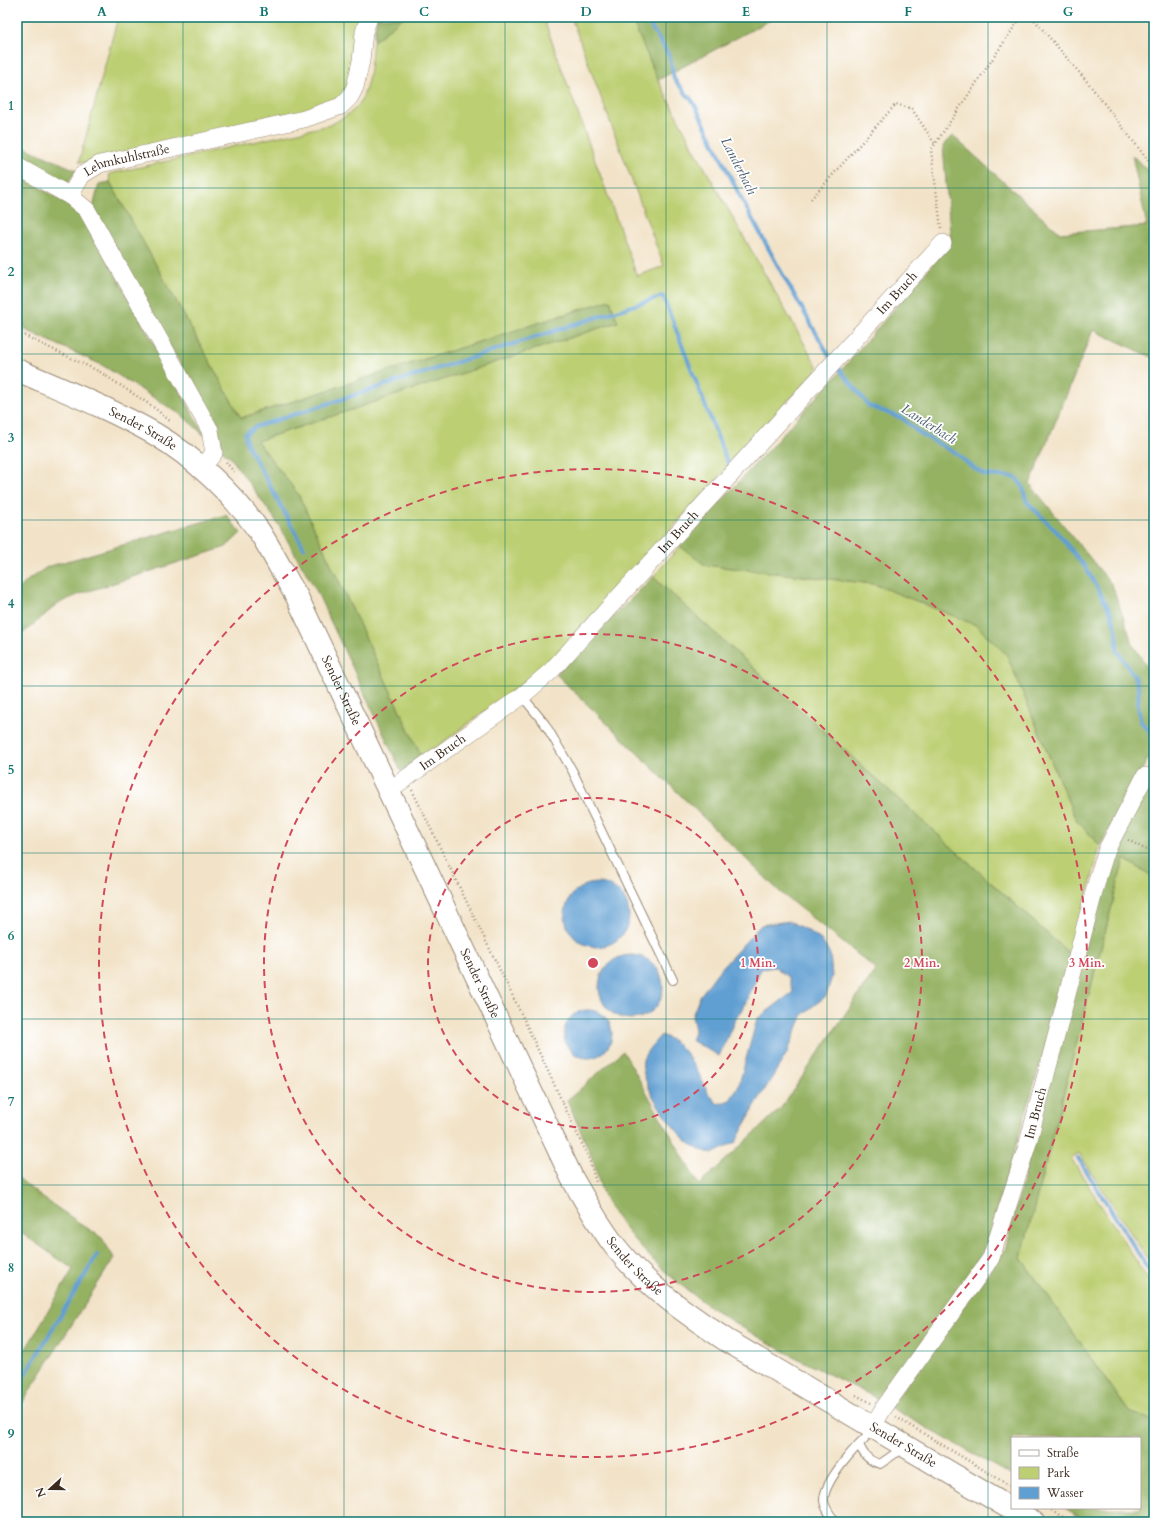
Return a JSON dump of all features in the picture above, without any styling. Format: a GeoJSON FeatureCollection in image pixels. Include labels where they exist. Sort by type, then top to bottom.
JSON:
{"type":"FeatureCollection","features":[{"type":"Feature","properties":{"kind":"main road","name":"Sender Straße"},"geometry":{"type":"LineString","coordinates":[[17,370],[122,417],[208,460],[234,500],[259,531],[296,597],[572,1178],[594,1216],[618,1250],[649,1282],[687,1314],[726,1340],[877,1421],[906,1446],[1011,1509]]}},
{"type":"Feature","properties":{"kind":"main road","name":"Sender Straße"},"geometry":{"type":"LineString","coordinates":[[1011,1509],[1033,1522]]}},
{"type":"Feature","properties":{"kind":"street","name":"Lehmkuhlstraße"},"geometry":{"type":"LineString","coordinates":[[70,196],[82,175],[100,164],[304,119],[341,106],[350,97],[356,87],[361,61],[364,32],[368,17]]}},
{"type":"Feature","properties":{"kind":"street"},"geometry":{"type":"LineString","coordinates":[[17,166],[70,196],[87,210],[210,430],[208,460]]}},
{"type":"Feature","properties":{"kind":"street","name":"Im Bruch"},"geometry":{"type":"LineString","coordinates":[[388,791],[522,696],[551,671],[943,243]]}},
{"type":"Feature","properties":{"kind":"street","name":"Im Bruch"},"geometry":{"type":"LineString","coordinates":[[877,1421],[991,1258],[1028,1143],[1098,877],[1107,849],[1145,776]]}},
{"type":"Feature","properties":{"kind":"lane"},"geometry":{"type":"LineString","coordinates":[[522,696],[545,724],[568,763],[673,980]]}},
{"type":"Feature","properties":{"kind":"lane"},"geometry":{"type":"LineString","coordinates":[[836,1522],[827,1510],[824,1502],[825,1490],[842,1465],[877,1421]]}},
{"type":"Feature","properties":{"kind":"lane"},"geometry":{"type":"LineString","coordinates":[[859,1444],[861,1451],[871,1462],[880,1464],[906,1446]]}},
{"type":"Feature","properties":{"kind":"path"},"geometry":{"type":"LineString","coordinates":[[943,243],[931,150],[1021,17]]}},
{"type":"Feature","properties":{"kind":"path"},"geometry":{"type":"LineString","coordinates":[[1032,17],[1089,84],[1154,168]]}},
{"type":"Feature","properties":{"kind":"path"},"geometry":{"type":"LineString","coordinates":[[811,200],[896,104],[912,109],[935,144]]}},
{"type":"Feature","properties":{"kind":"path"},"geometry":{"type":"LineString","coordinates":[[17,332],[100,372],[152,406],[176,426]]}},
{"type":"Feature","properties":{"kind":"path"},"geometry":{"type":"LineString","coordinates":[[208,460],[227,463],[236,475]]}},
{"type":"Feature","properties":{"kind":"path"},"geometry":{"type":"LineString","coordinates":[[406,778],[518,1007],[589,1160],[597,1186]]}},
{"type":"Feature","properties":{"kind":"path"},"geometry":{"type":"LineString","coordinates":[[1115,833],[1154,854]]}},
{"type":"Feature","properties":{"kind":"path"},"geometry":{"type":"LineString","coordinates":[[856,1395],[877,1421],[1011,1486]]}},
{"type":"Feature","properties":{"kind":"path"},"geometry":{"type":"LineString","coordinates":[[1050,1509],[1071,1522]]}},
{"type":"Feature","properties":{"kind":"green space"},"geometry":{"type":"Polygon","coordinates":[[[118,17],[363,17],[355,62],[345,92],[323,108],[89,163],[79,162],[118,17]]]}},
{"type":"Feature","properties":{"kind":"green space"},"geometry":{"type":"Polygon","coordinates":[[[377,17],[403,17],[373,42],[377,17]]]}},
{"type":"Feature","properties":{"kind":"green space"},"geometry":{"type":"Polygon","coordinates":[[[403,17],[543,17],[637,276],[664,266],[571,17],[631,17],[658,80],[694,149],[818,368],[547,665],[422,758],[298,494],[257,441],[617,322],[610,300],[241,418],[110,182],[109,174],[330,125],[356,108],[367,86],[373,42],[403,17]]]}},
{"type":"Feature","properties":{"kind":"green space"},"geometry":{"type":"Polygon","coordinates":[[[631,17],[776,17],[658,80],[631,17]]]}},
{"type":"Feature","properties":{"kind":"green space"},"geometry":{"type":"Polygon","coordinates":[[[953,136],[1060,233],[1147,226],[1132,155],[1154,176],[1154,358],[1093,330],[1030,484],[1112,585],[1133,645],[1154,678],[1154,748],[1100,846],[1075,818],[1007,655],[976,625],[874,584],[705,565],[680,546],[839,373],[951,243],[943,146],[953,136]]]}},
{"type":"Feature","properties":{"kind":"green space"},"geometry":{"type":"Polygon","coordinates":[[[17,144],[76,170],[66,187],[17,161],[17,144]]]}},
{"type":"Feature","properties":{"kind":"green space"},"geometry":{"type":"Polygon","coordinates":[[[17,173],[82,214],[205,436],[183,416],[102,365],[17,326],[17,173]]]}},
{"type":"Feature","properties":{"kind":"green space"},"geometry":{"type":"Polygon","coordinates":[[[110,182],[241,418],[610,300],[618,322],[257,441],[298,494],[422,758],[401,771],[315,588],[275,519],[231,458],[222,450],[219,433],[93,208],[99,184],[110,182]]]}},
{"type":"Feature","properties":{"kind":"green space"},"geometry":{"type":"Polygon","coordinates":[[[226,515],[241,533],[226,547],[80,594],[59,603],[17,638],[17,591],[28,580],[47,567],[226,515]]]}},
{"type":"Feature","properties":{"kind":"green space"},"geometry":{"type":"Polygon","coordinates":[[[680,546],[705,565],[874,584],[976,625],[1007,655],[1075,818],[1100,846],[1072,956],[653,577],[680,546]]]}},
{"type":"Feature","properties":{"kind":"green space"},"geometry":{"type":"Polygon","coordinates":[[[653,577],[1072,956],[985,1250],[882,1401],[806,1363],[732,1321],[697,1297],[664,1271],[635,1240],[609,1206],[601,1189],[592,1158],[567,1100],[623,1051],[699,1185],[781,1108],[876,969],[781,893],[556,674],[653,577]]]}},
{"type":"Feature","properties":{"kind":"green space"},"geometry":{"type":"Polygon","coordinates":[[[1154,769],[1154,877],[1124,859],[1021,1258],[1129,1412],[1154,1421],[1154,1522],[1088,1522],[1067,1509],[1141,1509],[1141,1437],[1011,1437],[1011,1475],[890,1407],[1005,1250],[1109,851],[1154,769]]]}},
{"type":"Feature","properties":{"kind":"green space"},"geometry":{"type":"Polygon","coordinates":[[[1124,859],[1154,877],[1154,1269],[1079,1153],[1071,1158],[1154,1289],[1154,1421],[1129,1412],[1021,1258],[1124,859]]]}},
{"type":"Feature","properties":{"kind":"green space"},"geometry":{"type":"Polygon","coordinates":[[[17,1177],[40,1196],[102,1238],[114,1258],[17,1411],[17,1364],[73,1269],[17,1230],[17,1177]]]}},
{"type":"Feature","properties":{"kind":"water"},"geometry":{"type":"Polygon","coordinates":[[[597,883],[609,886],[620,892],[626,903],[629,915],[626,927],[620,938],[609,944],[597,947],[585,944],[574,938],[568,927],[565,915],[568,903],[574,892],[585,886],[597,883]]]}},
{"type":"Feature","properties":{"kind":"water"},"geometry":{"type":"Polygon","coordinates":[[[789,921],[810,932],[821,940],[830,954],[832,976],[826,996],[803,1014],[787,1053],[753,1109],[736,1142],[712,1154],[692,1145],[667,1119],[646,1081],[643,1069],[643,1060],[648,1050],[661,1035],[674,1041],[684,1051],[696,1068],[708,1093],[718,1104],[730,1100],[738,1088],[757,1019],[793,992],[789,978],[775,967],[761,969],[745,1004],[734,1022],[719,1056],[691,1040],[695,1030],[692,1016],[700,996],[717,973],[761,925],[789,921]]]}},
{"type":"Feature","properties":{"kind":"water"},"geometry":{"type":"Polygon","coordinates":[[[631,955],[643,958],[654,964],[660,975],[663,987],[660,999],[654,1010],[643,1016],[631,1019],[619,1016],[608,1010],[602,999],[599,987],[602,975],[608,964],[619,958],[631,955]]]}},
{"type":"Feature","properties":{"kind":"water"},"geometry":{"type":"Polygon","coordinates":[[[588,1010],[597,1012],[605,1017],[610,1025],[612,1034],[610,1043],[605,1051],[597,1056],[588,1058],[579,1056],[571,1051],[566,1043],[564,1034],[566,1025],[571,1017],[579,1012],[588,1010]]]}},
{"type":"Feature","properties":{"kind":"waterway","name":"Landerbach"},"geometry":{"type":"LineString","coordinates":[[645,17],[670,57],[674,79],[694,103],[742,200],[831,359]]}},
{"type":"Feature","properties":{"kind":"waterway"},"geometry":{"type":"LineString","coordinates":[[304,548],[247,444],[245,434],[255,427],[663,296],[728,464]]}},
{"type":"Feature","properties":{"kind":"waterway","name":"Landerbach"},"geometry":{"type":"LineString","coordinates":[[837,366],[869,406],[902,418],[919,433],[957,454],[985,475],[1015,477],[1022,485],[1027,502],[1056,531],[1085,567],[1111,613],[1117,633],[1117,650],[1135,678],[1139,689],[1138,706],[1141,722],[1150,731],[1154,745]]}},
{"type":"Feature","properties":{"kind":"waterway"},"geometry":{"type":"LineString","coordinates":[[1078,1158],[1154,1278]]}},
{"type":"Feature","properties":{"kind":"waterway"},"geometry":{"type":"LineString","coordinates":[[17,1388],[97,1255]]}}]}
